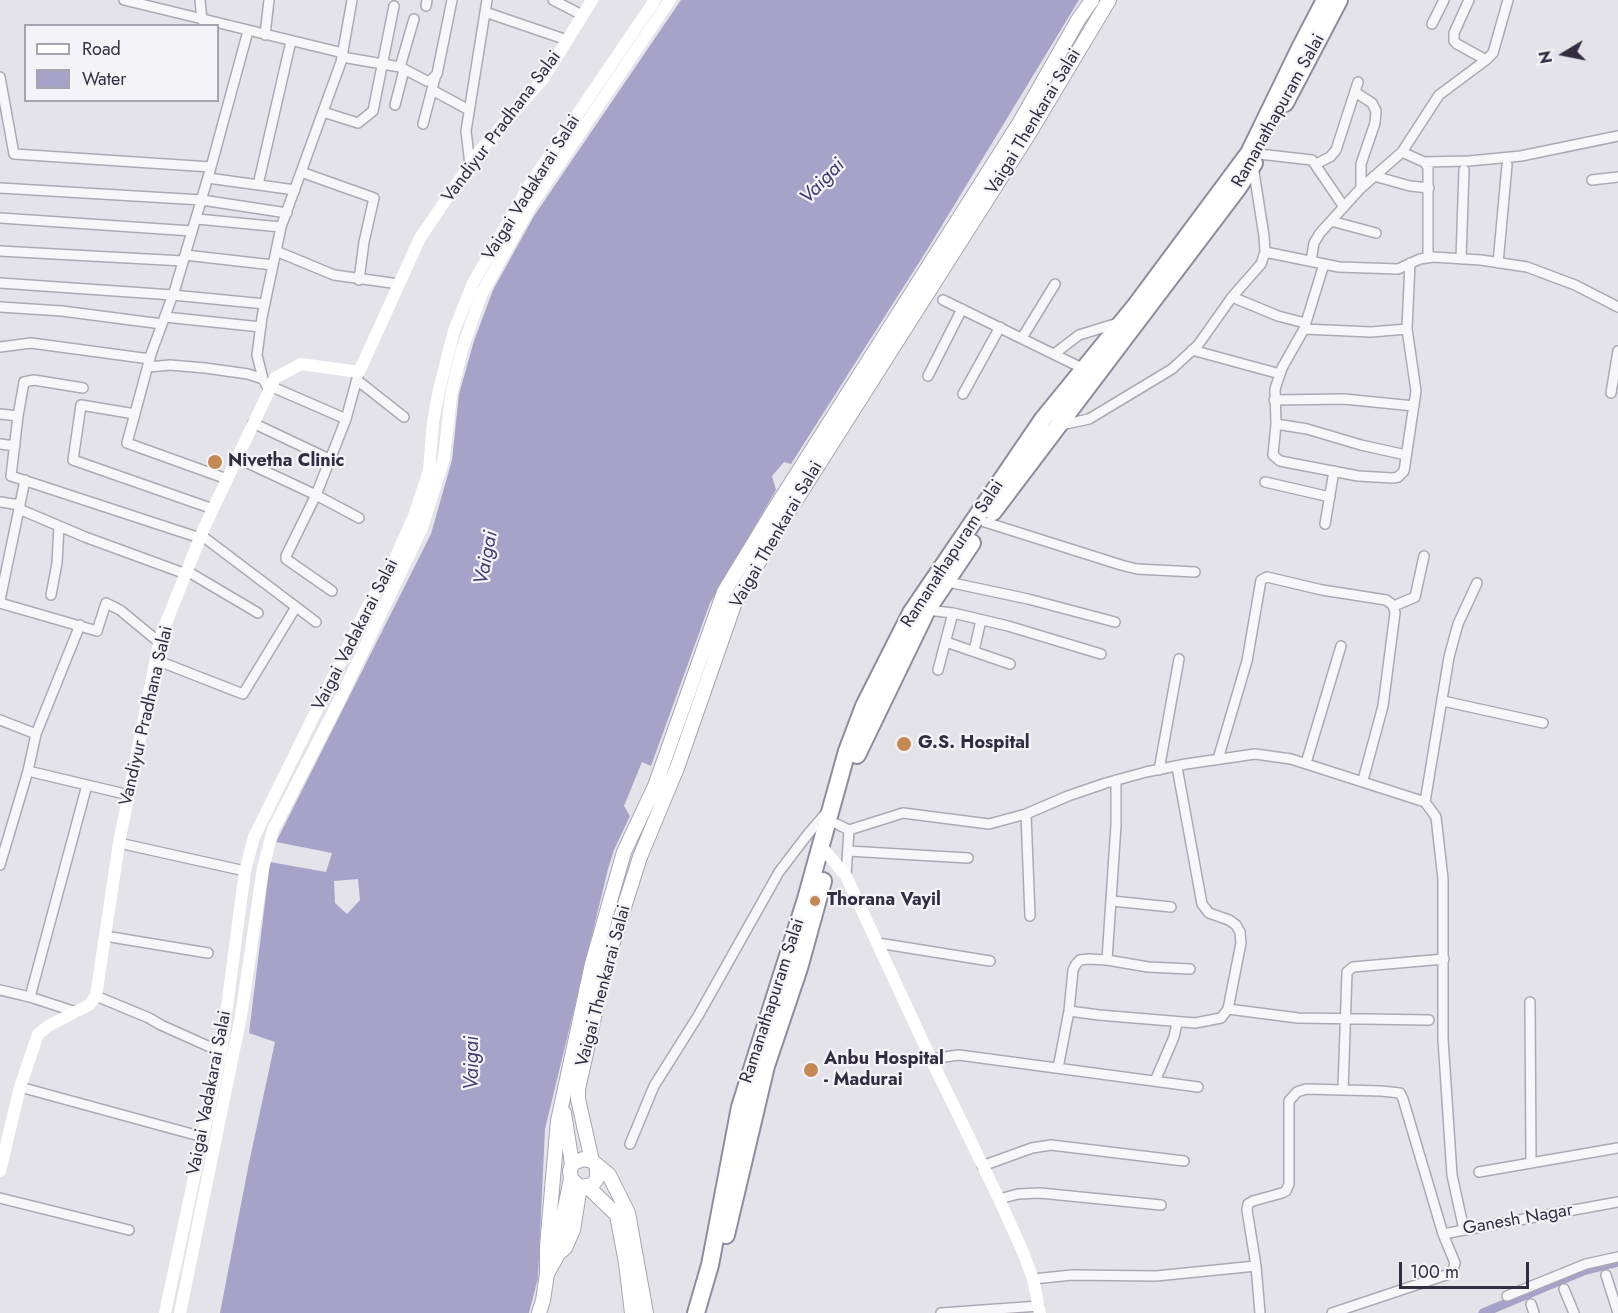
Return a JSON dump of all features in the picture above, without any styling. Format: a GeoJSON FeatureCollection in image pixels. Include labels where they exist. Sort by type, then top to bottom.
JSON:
{"type":"FeatureCollection","features":[{"type":"Feature","properties":{"kind":"highway","name":"Ramanathapuram Salai"},"geometry":{"type":"LineString","coordinates":[[708,1313],[766,1066],[799,968],[848,751],[864,706],[911,613],[1043,419],[1122,322],[1249,153],[1325,0]]}},
{"type":"Feature","properties":{"kind":"highway","name":"Ramanathapuram Salai"},"geometry":{"type":"LineString","coordinates":[[684,1313],[701,1294],[710,1265],[740,1107],[825,850],[843,827],[837,801],[858,751],[927,610],[948,582],[985,522],[1060,425],[1256,160],[1339,0]]}},
{"type":"Feature","properties":{"kind":"highway"},"geometry":{"type":"LineString","coordinates":[[701,1294],[697,1313],[708,1313]]}},
{"type":"Feature","properties":{"kind":"main road","name":"Vaigai Thenkarai Salai"},"geometry":{"type":"LineString","coordinates":[[539,1313],[547,1274],[547,1246],[558,1121],[592,964],[624,852],[655,786],[724,592],[1020,122],[1078,20],[1092,0]]}},
{"type":"Feature","properties":{"kind":"main road","name":"Vaigai Thenkarai Salai"},"geometry":{"type":"LineString","coordinates":[[646,1313],[628,1213],[609,1175],[594,1164],[578,1099],[578,1089],[606,964],[640,857],[677,768],[735,602],[789,511],[1030,132],[1109,0]]}},
{"type":"Feature","properties":{"kind":"main road","name":"Vaigai Thenkarai Salai"},"geometry":{"type":"LineString","coordinates":[[563,1103],[572,1164]]}},
{"type":"Feature","properties":{"kind":"main road"},"geometry":{"type":"LineString","coordinates":[[580,1184],[597,1179],[594,1164],[579,1159],[572,1164],[570,1172],[580,1184],[617,1215],[632,1313]]}},
{"type":"Feature","properties":{"kind":"main road","name":"Vaigai Thenkarai Salai"},"geometry":{"type":"LineString","coordinates":[[547,1274],[557,1256],[565,1248],[573,1230],[580,1184]]}},
{"type":"Feature","properties":{"kind":"street"},"geometry":{"type":"LineString","coordinates":[[124,0],[218,24]]}},
{"type":"Feature","properties":{"kind":"street"},"geometry":{"type":"LineString","coordinates":[[200,0],[201,20]]}},
{"type":"Feature","properties":{"kind":"street"},"geometry":{"type":"LineString","coordinates":[[265,35],[269,0]]}},
{"type":"Feature","properties":{"kind":"street"},"geometry":{"type":"LineString","coordinates":[[268,385],[257,355],[281,227],[343,55],[352,0]]}},
{"type":"Feature","properties":{"kind":"street"},"geometry":{"type":"LineString","coordinates":[[423,124],[437,74],[452,0]]}},
{"type":"Feature","properties":{"kind":"street"},"geometry":{"type":"LineString","coordinates":[[470,165],[466,131],[487,0]]}},
{"type":"Feature","properties":{"kind":"street"},"geometry":{"type":"LineString","coordinates":[[553,0],[582,15]]}},
{"type":"Feature","properties":{"kind":"street","name":"Vandiyur Pradhana Salai"},"geometry":{"type":"LineString","coordinates":[[96,996],[119,843],[160,643],[200,536],[253,423],[268,385],[275,378],[301,364],[358,376],[420,238],[470,165],[543,79],[592,0]]}},
{"type":"Feature","properties":{"kind":"street","name":"Vaigai Vadakarai Salai"},"geometry":{"type":"LineString","coordinates":[[227,1055],[245,871],[254,837],[368,606],[393,563],[414,516],[429,471],[433,422],[439,390],[454,331],[473,283],[530,184],[656,0]]}},
{"type":"Feature","properties":{"kind":"street","name":"Vaigai Vadakarai Salai"},"geometry":{"type":"LineString","coordinates":[[165,1313],[203,1137],[241,1016],[267,854],[273,830],[340,699],[422,528],[444,458],[451,395],[462,350],[481,295],[530,207],[670,0]]}},
{"type":"Feature","properties":{"kind":"street"},"geometry":{"type":"LineString","coordinates":[[1432,24],[1444,0]]}},
{"type":"Feature","properties":{"kind":"street"},"geometry":{"type":"LineString","coordinates":[[1469,0],[1454,33],[1454,41],[1486,60]]}},
{"type":"Feature","properties":{"kind":"street"},"geometry":{"type":"LineString","coordinates":[[1311,261],[1314,243],[1361,188],[1402,152],[1439,95],[1486,60],[1493,52],[1508,0]]}},
{"type":"Feature","properties":{"kind":"street"},"geometry":{"type":"LineString","coordinates":[[322,112],[358,123],[373,111],[394,6]]}},
{"type":"Feature","properties":{"kind":"street"},"geometry":{"type":"LineString","coordinates":[[485,12],[567,40]]}},
{"type":"Feature","properties":{"kind":"street"},"geometry":{"type":"LineString","coordinates":[[395,105],[414,19]]}},
{"type":"Feature","properties":{"kind":"street"},"geometry":{"type":"LineString","coordinates":[[219,24],[384,63],[402,68],[427,81],[435,78]]}},
{"type":"Feature","properties":{"kind":"street"},"geometry":{"type":"LineString","coordinates":[[227,479],[127,443],[149,363],[197,219],[248,31]]}},
{"type":"Feature","properties":{"kind":"street"},"geometry":{"type":"LineString","coordinates":[[258,185],[291,41]]}},
{"type":"Feature","properties":{"kind":"street"},"geometry":{"type":"LineString","coordinates":[[0,77],[14,154],[211,167]]}},
{"type":"Feature","properties":{"kind":"street"},"geometry":{"type":"LineString","coordinates":[[1316,164],[1336,150],[1358,82]]}},
{"type":"Feature","properties":{"kind":"street"},"geometry":{"type":"LineString","coordinates":[[432,90],[469,110]]}},
{"type":"Feature","properties":{"kind":"street"},"geometry":{"type":"LineString","coordinates":[[1355,92],[1372,103],[1376,111],[1375,123],[1361,164],[1361,188]]}},
{"type":"Feature","properties":{"kind":"street"},"geometry":{"type":"LineString","coordinates":[[1402,152],[1424,162],[1469,161],[1521,156],[1618,136]]}},
{"type":"Feature","properties":{"kind":"street"},"geometry":{"type":"LineString","coordinates":[[1043,419],[1060,425],[1089,419],[1172,369],[1198,345],[1232,297],[1261,264],[1265,252],[1256,160],[1308,158],[1316,164],[1344,207]]}},
{"type":"Feature","properties":{"kind":"street"},"geometry":{"type":"LineString","coordinates":[[1424,162],[1428,167],[1429,188],[1428,258]]}},
{"type":"Feature","properties":{"kind":"street"},"geometry":{"type":"LineString","coordinates":[[1498,262],[1507,165]]}},
{"type":"Feature","properties":{"kind":"street"},"geometry":{"type":"LineString","coordinates":[[1461,259],[1464,170]]}},
{"type":"Feature","properties":{"kind":"street"},"geometry":{"type":"LineString","coordinates":[[302,172],[374,198],[364,242],[359,280]]}},
{"type":"Feature","properties":{"kind":"street"},"geometry":{"type":"LineString","coordinates":[[1374,176],[1410,186],[1429,188]]}},
{"type":"Feature","properties":{"kind":"street"},"geometry":{"type":"LineString","coordinates":[[1592,180],[1618,177]]}},
{"type":"Feature","properties":{"kind":"street"},"geometry":{"type":"LineString","coordinates":[[208,178],[295,190]]}},
{"type":"Feature","properties":{"kind":"street"},"geometry":{"type":"LineString","coordinates":[[0,188],[201,200],[287,213]]}},
{"type":"Feature","properties":{"kind":"street"},"geometry":{"type":"LineString","coordinates":[[0,218],[192,231]]}},
{"type":"Feature","properties":{"kind":"street"},"geometry":{"type":"LineString","coordinates":[[197,219],[281,227]]}},
{"type":"Feature","properties":{"kind":"street"},"geometry":{"type":"LineString","coordinates":[[1331,221],[1376,233]]}},
{"type":"Feature","properties":{"kind":"street"},"geometry":{"type":"LineString","coordinates":[[0,251],[184,258],[273,265]]}},
{"type":"Feature","properties":{"kind":"street"},"geometry":{"type":"LineString","coordinates":[[276,251],[334,275],[399,284]]}},
{"type":"Feature","properties":{"kind":"street"},"geometry":{"type":"LineString","coordinates":[[1265,252],[1339,267],[1393,269],[1428,258],[1498,262],[1527,267],[1575,285],[1618,307]]}},
{"type":"Feature","properties":{"kind":"street"},"geometry":{"type":"LineString","coordinates":[[1324,264],[1305,326],[1280,374],[1275,389],[1276,424],[1272,450],[1275,458],[1280,461],[1358,476],[1393,478],[1398,477],[1404,471],[1416,382],[1407,329],[1410,263]]}},
{"type":"Feature","properties":{"kind":"street"},"geometry":{"type":"LineString","coordinates":[[0,283],[265,304]]}},
{"type":"Feature","properties":{"kind":"street"},"geometry":{"type":"LineString","coordinates":[[1022,338],[1055,284]]}},
{"type":"Feature","properties":{"kind":"street"},"geometry":{"type":"LineString","coordinates":[[1232,297],[1305,326],[1371,332],[1407,329]]}},
{"type":"Feature","properties":{"kind":"street"},"geometry":{"type":"LineString","coordinates":[[943,300],[1084,369]]}},
{"type":"Feature","properties":{"kind":"street"},"geometry":{"type":"LineString","coordinates":[[0,307],[261,327]]}},
{"type":"Feature","properties":{"kind":"street"},"geometry":{"type":"LineString","coordinates":[[928,376],[962,309]]}},
{"type":"Feature","properties":{"kind":"street"},"geometry":{"type":"LineString","coordinates":[[1054,354],[1079,335],[1095,328],[1122,322]]}},
{"type":"Feature","properties":{"kind":"street"},"geometry":{"type":"LineString","coordinates":[[963,394],[1000,327]]}},
{"type":"Feature","properties":{"kind":"street"},"geometry":{"type":"LineString","coordinates":[[0,346],[31,343],[149,363],[248,374],[346,419]]}},
{"type":"Feature","properties":{"kind":"street"},"geometry":{"type":"LineString","coordinates":[[1192,350],[1280,374]]}},
{"type":"Feature","properties":{"kind":"street"},"geometry":{"type":"LineString","coordinates":[[1611,393],[1618,351]]}},
{"type":"Feature","properties":{"kind":"street"},"geometry":{"type":"LineString","coordinates":[[332,591],[286,559],[286,556],[316,495],[346,419],[358,376],[404,417]]}},
{"type":"Feature","properties":{"kind":"street"},"geometry":{"type":"LineString","coordinates":[[11,476],[24,381],[34,380],[83,387]]}},
{"type":"Feature","properties":{"kind":"street"},"geometry":{"type":"LineString","coordinates":[[1274,400],[1344,399],[1414,406]]}},
{"type":"Feature","properties":{"kind":"street"},"geometry":{"type":"LineString","coordinates":[[135,414],[81,405],[73,460],[213,509]]}},
{"type":"Feature","properties":{"kind":"street"},"geometry":{"type":"LineString","coordinates":[[0,414],[18,416]]}},
{"type":"Feature","properties":{"kind":"street"},"geometry":{"type":"LineString","coordinates":[[253,423],[329,459]]}},
{"type":"Feature","properties":{"kind":"street"},"geometry":{"type":"LineString","coordinates":[[1276,424],[1307,429],[1406,455]]}},
{"type":"Feature","properties":{"kind":"street"},"geometry":{"type":"LineString","coordinates":[[0,444],[15,446]]}},
{"type":"Feature","properties":{"kind":"street"},"geometry":{"type":"LineString","coordinates":[[237,458],[359,518]]}},
{"type":"Feature","properties":{"kind":"street"},"geometry":{"type":"LineString","coordinates":[[1325,524],[1334,471]]}},
{"type":"Feature","properties":{"kind":"street"},"geometry":{"type":"LineString","coordinates":[[0,474],[200,536],[316,622]]}},
{"type":"Feature","properties":{"kind":"street"},"geometry":{"type":"LineString","coordinates":[[25,480],[0,601],[97,631],[106,603],[120,610],[160,643]]}},
{"type":"Feature","properties":{"kind":"street"},"geometry":{"type":"LineString","coordinates":[[1265,482],[1330,497]]}},
{"type":"Feature","properties":{"kind":"street"},"geometry":{"type":"LineString","coordinates":[[0,502],[19,507],[58,526],[186,572],[258,613]]}},
{"type":"Feature","properties":{"kind":"street"},"geometry":{"type":"LineString","coordinates":[[985,522],[1137,569],[1195,572]]}},
{"type":"Feature","properties":{"kind":"street"},"geometry":{"type":"LineString","coordinates":[[51,595],[57,563],[58,526]]}},
{"type":"Feature","properties":{"kind":"street"},"geometry":{"type":"LineString","coordinates":[[1394,606],[1415,597],[1424,556]]}},
{"type":"Feature","properties":{"kind":"street"},"geometry":{"type":"LineString","coordinates":[[1218,759],[1247,661],[1262,578],[1274,578],[1322,590],[1386,600],[1394,606],[1383,706],[1363,780]]}},
{"type":"Feature","properties":{"kind":"street"},"geometry":{"type":"LineString","coordinates":[[948,582],[1029,599],[1115,622]]}},
{"type":"Feature","properties":{"kind":"street"},"geometry":{"type":"LineString","coordinates":[[1425,802],[1449,657],[1458,624],[1477,583]]}},
{"type":"Feature","properties":{"kind":"street"},"geometry":{"type":"LineString","coordinates":[[156,660],[243,694],[296,607]]}},
{"type":"Feature","properties":{"kind":"street"},"geometry":{"type":"LineString","coordinates":[[927,610],[981,620],[1101,654]]}},
{"type":"Feature","properties":{"kind":"street"},"geometry":{"type":"LineString","coordinates":[[938,670],[953,613]]}},
{"type":"Feature","properties":{"kind":"street"},"geometry":{"type":"LineString","coordinates":[[974,651],[981,620]]}},
{"type":"Feature","properties":{"kind":"street"},"geometry":{"type":"LineString","coordinates":[[0,865],[28,771],[36,734],[80,625]]}},
{"type":"Feature","properties":{"kind":"street"},"geometry":{"type":"LineString","coordinates":[[946,642],[1010,664]]}},
{"type":"Feature","properties":{"kind":"street"},"geometry":{"type":"LineString","coordinates":[[1306,763],[1341,646]]}},
{"type":"Feature","properties":{"kind":"street"},"geometry":{"type":"LineString","coordinates":[[1159,770],[1179,659]]}},
{"type":"Feature","properties":{"kind":"street"},"geometry":{"type":"LineString","coordinates":[[1443,701],[1544,723]]}},
{"type":"Feature","properties":{"kind":"street"},"geometry":{"type":"LineString","coordinates":[[0,720],[36,734]]}},
{"type":"Feature","properties":{"kind":"street"},"geometry":{"type":"LineString","coordinates":[[846,876],[848,851],[843,827],[903,813],[989,824],[1026,814],[1068,796],[1116,780],[1177,766],[1255,754],[1306,763],[1425,802],[1436,817],[1443,879],[1443,1039],[1452,1175],[1464,1230]]}},
{"type":"Feature","properties":{"kind":"street"},"geometry":{"type":"LineString","coordinates":[[1069,1011],[1177,1023],[1210,1022],[1221,1018],[1228,1009],[1241,943],[1239,932],[1236,925],[1209,913],[1202,904],[1177,766]]}},
{"type":"Feature","properties":{"kind":"street"},"geometry":{"type":"LineString","coordinates":[[28,771],[129,795]]}},
{"type":"Feature","properties":{"kind":"street"},"geometry":{"type":"LineString","coordinates":[[1107,960],[1116,825],[1116,780]]}},
{"type":"Feature","properties":{"kind":"street"},"geometry":{"type":"LineString","coordinates":[[30,997],[87,785]]}},
{"type":"Feature","properties":{"kind":"street"},"geometry":{"type":"LineString","coordinates":[[630,1144],[654,1086],[698,1016],[779,872],[807,834],[837,801]]}},
{"type":"Feature","properties":{"kind":"street"},"geometry":{"type":"LineString","coordinates":[[1026,814],[1030,916]]}},
{"type":"Feature","properties":{"kind":"street"},"geometry":{"type":"LineString","coordinates":[[119,843],[245,871]]}},
{"type":"Feature","properties":{"kind":"street"},"geometry":{"type":"LineString","coordinates":[[825,850],[846,876],[999,1199],[1023,1252],[1033,1279],[1040,1309],[941,1313]]}},
{"type":"Feature","properties":{"kind":"street"},"geometry":{"type":"LineString","coordinates":[[848,851],[968,858]]}},
{"type":"Feature","properties":{"kind":"street"},"geometry":{"type":"LineString","coordinates":[[251,852],[267,854]]}},
{"type":"Feature","properties":{"kind":"street"},"geometry":{"type":"LineString","coordinates":[[1112,901],[1172,907]]}},
{"type":"Feature","properties":{"kind":"street"},"geometry":{"type":"LineString","coordinates":[[105,936],[208,953]]}},
{"type":"Feature","properties":{"kind":"street"},"geometry":{"type":"LineString","coordinates":[[878,943],[990,961]]}},
{"type":"Feature","properties":{"kind":"street"},"geometry":{"type":"LineString","coordinates":[[1343,1090],[1346,974],[1353,967],[1444,959]]}},
{"type":"Feature","properties":{"kind":"street"},"geometry":{"type":"LineString","coordinates":[[1058,1068],[1076,964],[1080,960],[1107,960],[1148,967],[1190,969]]}},
{"type":"Feature","properties":{"kind":"street"},"geometry":{"type":"LineString","coordinates":[[0,990],[75,1012]]}},
{"type":"Feature","properties":{"kind":"street"},"geometry":{"type":"LineString","coordinates":[[0,1170],[20,1088],[38,1034],[93,1002],[96,996],[227,1055],[180,1313]]}},
{"type":"Feature","properties":{"kind":"street"},"geometry":{"type":"LineString","coordinates":[[1530,1002],[1531,1163]]}},
{"type":"Feature","properties":{"kind":"street"},"geometry":{"type":"LineString","coordinates":[[1228,1009],[1298,1018],[1429,1020]]}},
{"type":"Feature","properties":{"kind":"street"},"geometry":{"type":"LineString","coordinates":[[1155,1081],[1174,1037],[1177,1023]]}},
{"type":"Feature","properties":{"kind":"street"},"geometry":{"type":"LineString","coordinates":[[931,1059],[959,1055],[1198,1087]]}},
{"type":"Feature","properties":{"kind":"street"},"geometry":{"type":"LineString","coordinates":[[20,1088],[203,1137]]}},
{"type":"Feature","properties":{"kind":"street"},"geometry":{"type":"LineString","coordinates":[[1260,1313],[1256,1266],[1246,1210],[1248,1204],[1253,1201],[1282,1194],[1289,1184],[1289,1101],[1297,1092],[1306,1089],[1391,1091],[1400,1094],[1443,1234]]}},
{"type":"Feature","properties":{"kind":"street"},"geometry":{"type":"LineString","coordinates":[[982,1166],[1032,1148],[1050,1145],[1184,1161]]}},
{"type":"Feature","properties":{"kind":"street"},"geometry":{"type":"LineString","coordinates":[[1479,1172],[1618,1148]]}},
{"type":"Feature","properties":{"kind":"street"},"geometry":{"type":"LineString","coordinates":[[999,1199],[1018,1194],[1040,1193],[1161,1205]]}},
{"type":"Feature","properties":{"kind":"street"},"geometry":{"type":"LineString","coordinates":[[0,1198],[129,1230]]}},
{"type":"Feature","properties":{"kind":"street","name":"Ganesh Nagar"},"geometry":{"type":"LineString","coordinates":[[1332,1313],[1452,1273],[1455,1263],[1443,1234],[1618,1202]]}},
{"type":"Feature","properties":{"kind":"street"},"geometry":{"type":"LineString","coordinates":[[1507,1296],[1586,1264],[1618,1257]]}},
{"type":"Feature","properties":{"kind":"street"},"geometry":{"type":"LineString","coordinates":[[1033,1279],[1072,1275],[1156,1276],[1256,1266]]}},
{"type":"Feature","properties":{"kind":"street"},"geometry":{"type":"LineString","coordinates":[[1606,1275],[1618,1313]]}},
{"type":"Feature","properties":{"kind":"street"},"geometry":{"type":"LineString","coordinates":[[1564,1288],[1574,1313]]}},
{"type":"Feature","properties":{"kind":"water","name":"Vaigai"},"geometry":{"type":"Polygon","coordinates":[[[681,0],[1079,0],[927,250],[791,464],[784,462],[772,476],[776,490],[710,603],[651,766],[642,762],[624,806],[630,816],[608,869],[545,1129],[538,1278],[529,1313],[220,1313],[275,1042],[249,1033],[270,862],[326,872],[332,853],[276,842],[431,534],[452,460],[459,394],[474,341],[493,290],[534,216],[681,0]],[[358,879],[334,881],[335,903],[347,914],[360,900],[358,879]]]}},
{"type":"Feature","properties":{"kind":"waterway"},"geometry":{"type":"LineString","coordinates":[[1483,1313],[1583,1271],[1618,1262]]}},
{"type":"Feature","properties":{"kind":"place","name":"Nivetha Clinic"},"geometry":{"type":"Point","coordinates":[215,462]}},
{"type":"Feature","properties":{"kind":"place","name":"G.S. Hospital"},"geometry":{"type":"Point","coordinates":[904,744]}},
{"type":"Feature","properties":{"kind":"place","name":"Thorana Vayil"},"geometry":{"type":"Point","coordinates":[815,901]}},
{"type":"Feature","properties":{"kind":"place","name":"Anbu Hospital - Madurai"},"geometry":{"type":"Point","coordinates":[811,1070]}}]}
